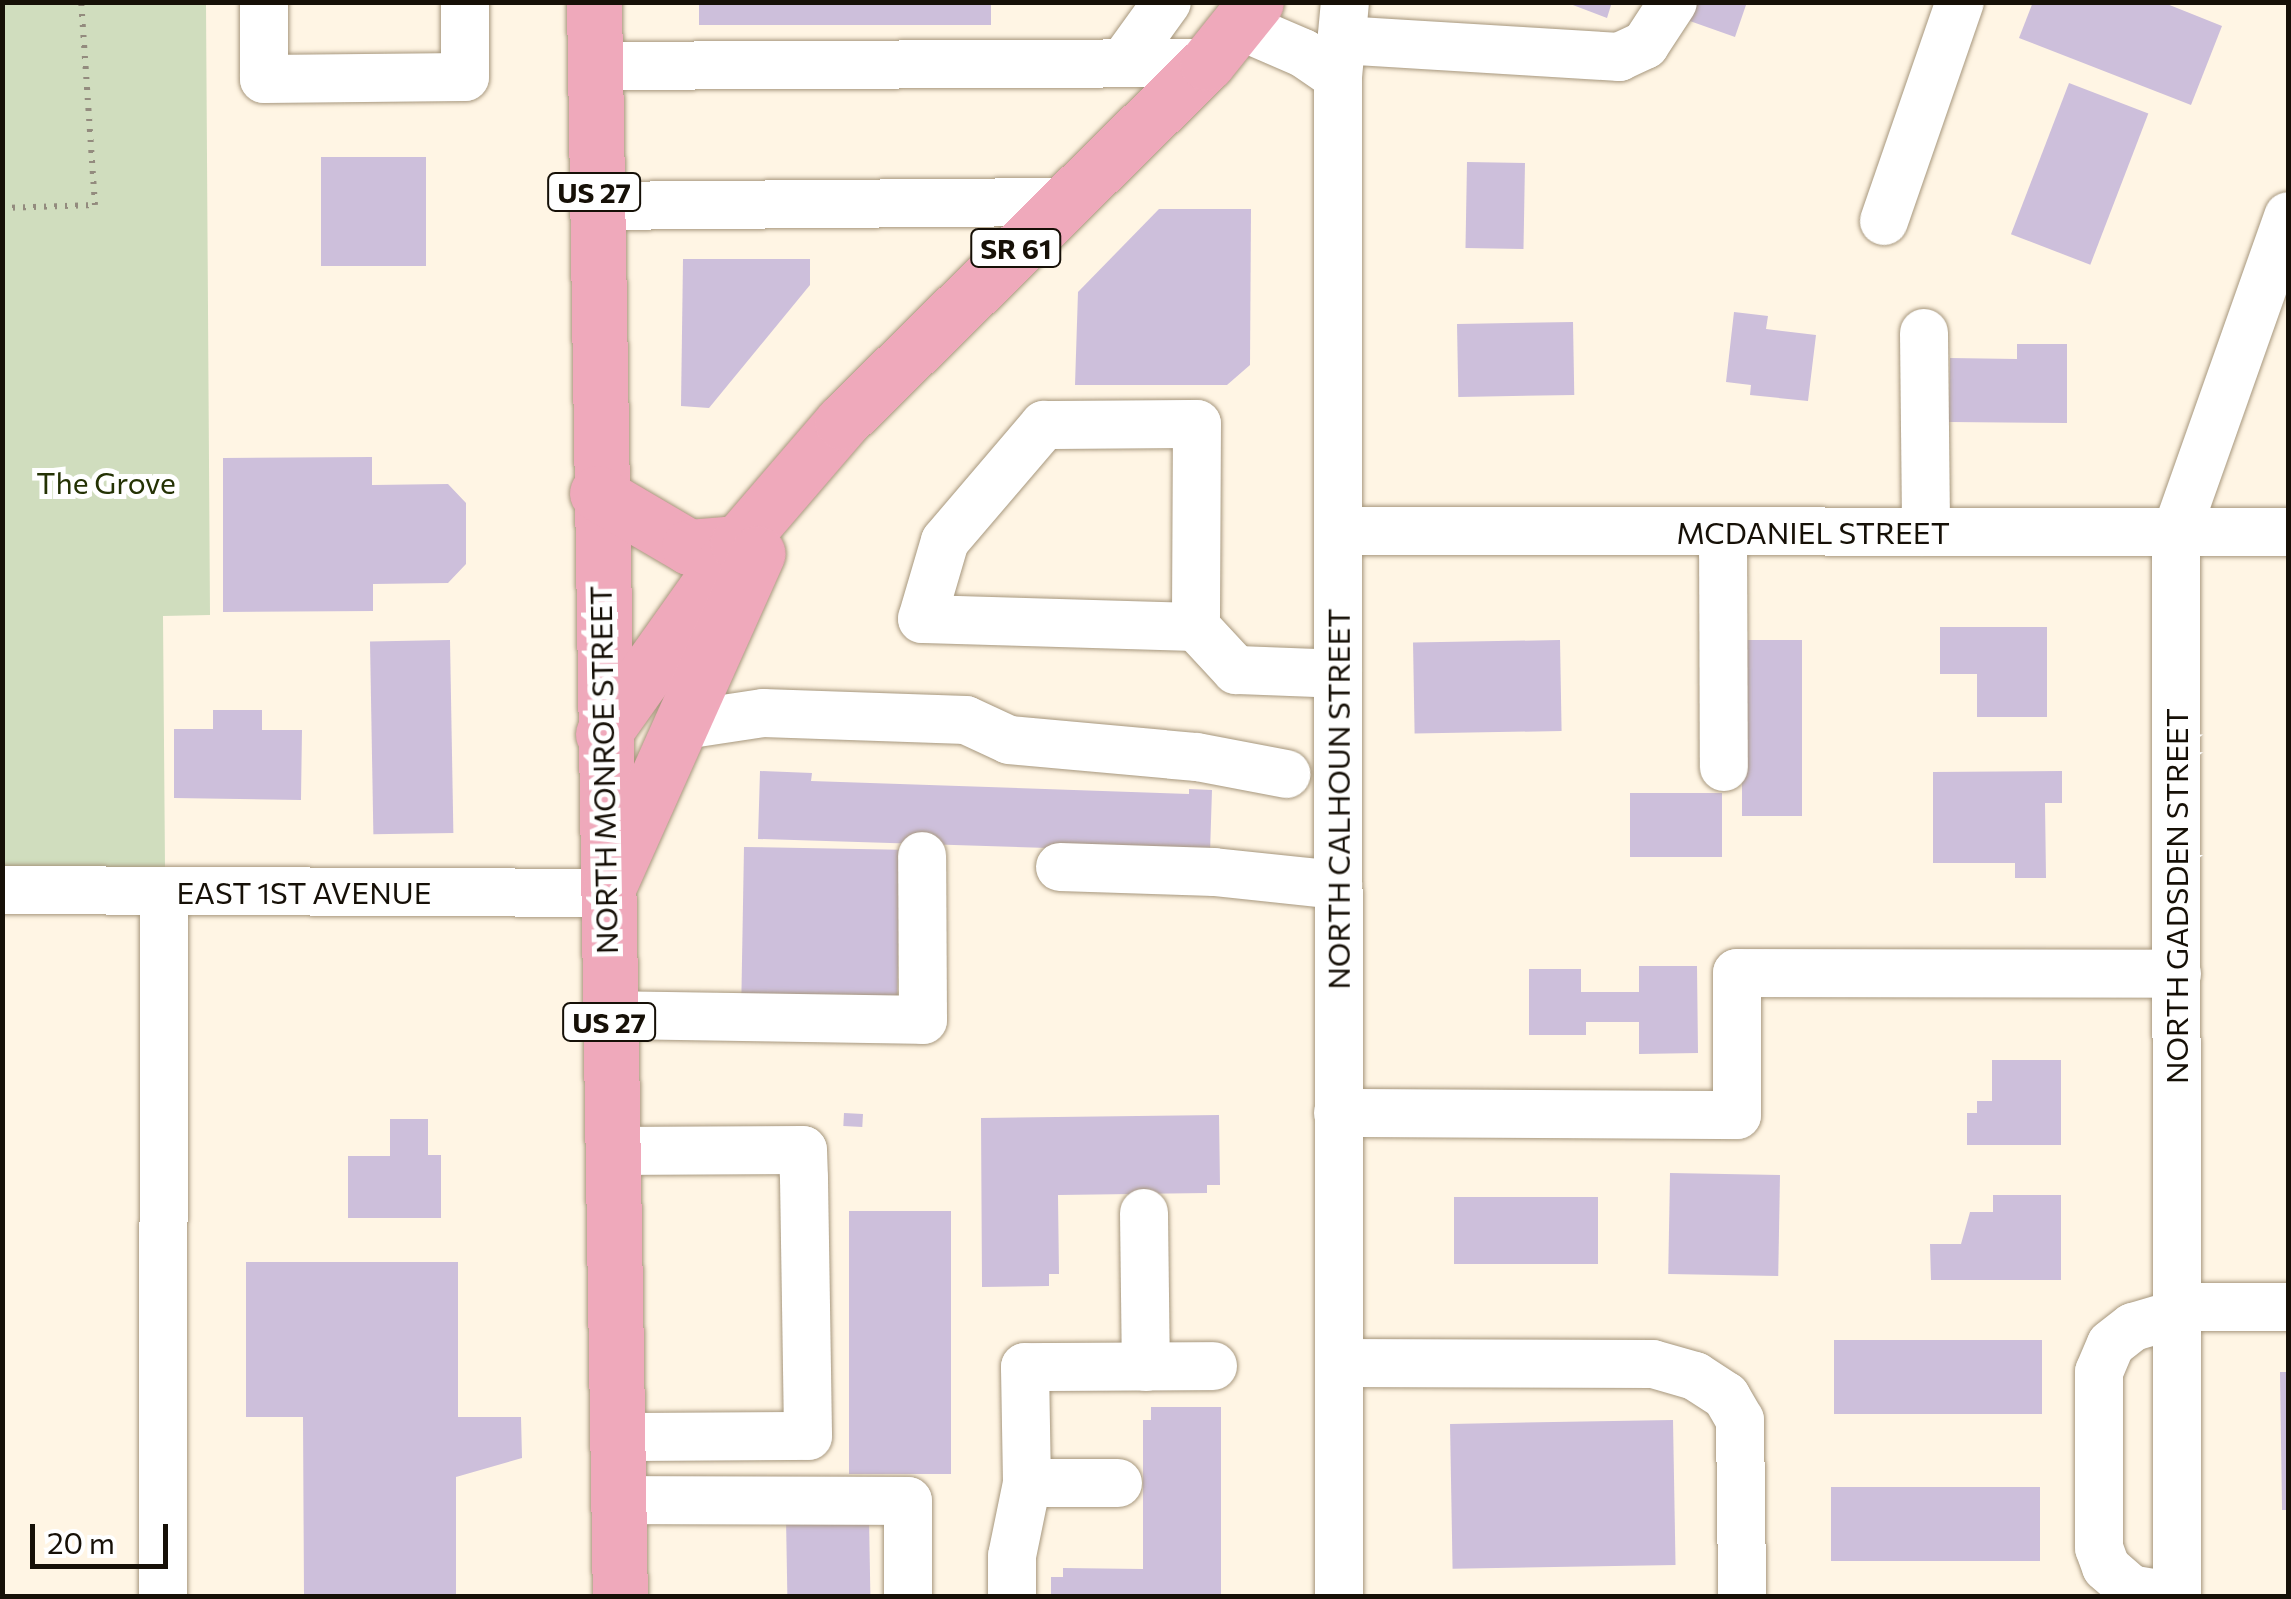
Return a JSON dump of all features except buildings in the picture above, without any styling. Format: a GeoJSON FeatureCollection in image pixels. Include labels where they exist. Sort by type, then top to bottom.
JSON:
{"type":"FeatureCollection","features":[{"type":"Feature","properties":{"kind":"main road","name":"NORTH MONROE STREET"},"geometry":{"type":"LineString","coordinates":[[594,2],[597,493],[620,1596]]}},
{"type":"Feature","properties":{"kind":"main road","name":"SR 61"},"geometry":{"type":"LineString","coordinates":[[603,734],[738,543],[780,499],[842,422],[1234,30]]}},
{"type":"Feature","properties":{"kind":"main road"},"geometry":{"type":"LineString","coordinates":[[597,493],[688,548],[738,543]]}},
{"type":"Feature","properties":{"kind":"main road","name":"SR 61"},"geometry":{"type":"LineString","coordinates":[[606,892],[684,725],[780,499]]}},
{"type":"Feature","properties":{"kind":"street"},"geometry":{"type":"LineString","coordinates":[[264,2],[264,79],[465,77],[465,2]]}},
{"type":"Feature","properties":{"kind":"street"},"geometry":{"type":"LineString","coordinates":[[1123,63],[1166,2]]}},
{"type":"Feature","properties":{"kind":"street"},"geometry":{"type":"LineString","coordinates":[[594,66],[1123,63],[1234,30],[1303,53],[1341,40],[1619,57],[1644,45],[1673,2]]}},
{"type":"Feature","properties":{"kind":"street"},"geometry":{"type":"LineString","coordinates":[[1884,221],[1960,2]]}},
{"type":"Feature","properties":{"kind":"street","name":"NORTH CALHOUN STREET"},"geometry":{"type":"LineString","coordinates":[[1339,1596],[1341,40]]}},
{"type":"Feature","properties":{"kind":"street"},"geometry":{"type":"LineString","coordinates":[[594,206],[1062,202]]}},
{"type":"Feature","properties":{"kind":"street","name":"NORTH GADSDEN STREET"},"geometry":{"type":"LineString","coordinates":[[2174,1596],[2176,533],[2288,216]]}},
{"type":"Feature","properties":{"kind":"street"},"geometry":{"type":"LineString","coordinates":[[1924,333],[1926,532]]}},
{"type":"Feature","properties":{"kind":"street"},"geometry":{"type":"LineString","coordinates":[[1196,628],[922,619],[945,540],[1044,425],[1196,424],[1196,628],[1236,670],[1338,674]]}},
{"type":"Feature","properties":{"kind":"street","name":"MCDANIEL STREET"},"geometry":{"type":"LineString","coordinates":[[1338,530],[2288,532]]}},
{"type":"Feature","properties":{"kind":"street"},"geometry":{"type":"LineString","coordinates":[[1722,531],[1724,766]]}},
{"type":"Feature","properties":{"kind":"street"},"geometry":{"type":"LineString","coordinates":[[684,725],[763,714],[966,720],[1009,740],[1197,756],[1286,774]]}},
{"type":"Feature","properties":{"kind":"street"},"geometry":{"type":"LineString","coordinates":[[609,1015],[923,1020],[922,856]]}},
{"type":"Feature","properties":{"kind":"street"},"geometry":{"type":"LineString","coordinates":[[1060,867],[1214,872],[1338,885]]}},
{"type":"Feature","properties":{"kind":"street","name":"EAST 1ST AVENUE"},"geometry":{"type":"LineString","coordinates":[[2,890],[606,892]]}},
{"type":"Feature","properties":{"kind":"street"},"geometry":{"type":"LineString","coordinates":[[163,1596],[164,891]]}},
{"type":"Feature","properties":{"kind":"street"},"geometry":{"type":"LineString","coordinates":[[1338,1113],[1737,1114],[1737,973],[2176,974]]}},
{"type":"Feature","properties":{"kind":"street"},"geometry":{"type":"LineString","coordinates":[[611,1151],[803,1150],[804,1164],[808,1436],[617,1437]]}},
{"type":"Feature","properties":{"kind":"street"},"geometry":{"type":"LineString","coordinates":[[1144,1213],[1146,1367]]}},
{"type":"Feature","properties":{"kind":"street"},"geometry":{"type":"LineString","coordinates":[[2174,1596],[2131,1589],[2106,1567],[2099,1548],[2099,1372],[2111,1344],[2133,1327],[2177,1311],[2288,1307]]}},
{"type":"Feature","properties":{"kind":"street"},"geometry":{"type":"LineString","coordinates":[[1339,1363],[1652,1364],[1694,1376],[1726,1396],[1740,1420],[1742,1596]]}},
{"type":"Feature","properties":{"kind":"street"},"geometry":{"type":"LineString","coordinates":[[1012,1596],[1012,1556],[1028,1484],[1026,1367],[1212,1366]]}},
{"type":"Feature","properties":{"kind":"street"},"geometry":{"type":"LineString","coordinates":[[1028,1484],[1118,1483]]}},
{"type":"Feature","properties":{"kind":"street"},"geometry":{"type":"LineString","coordinates":[[619,1500],[908,1501],[908,1596]]}},
{"type":"Feature","properties":{"kind":"path"},"geometry":{"type":"LineString","coordinates":[[2,208],[95,205],[82,2]]}},
{"type":"Feature","properties":{"kind":"green space","name":"The Grove"},"geometry":{"type":"Polygon","coordinates":[[[3,3],[206,3],[210,615],[163,616],[165,868],[3,867],[3,3]]]}}]}
